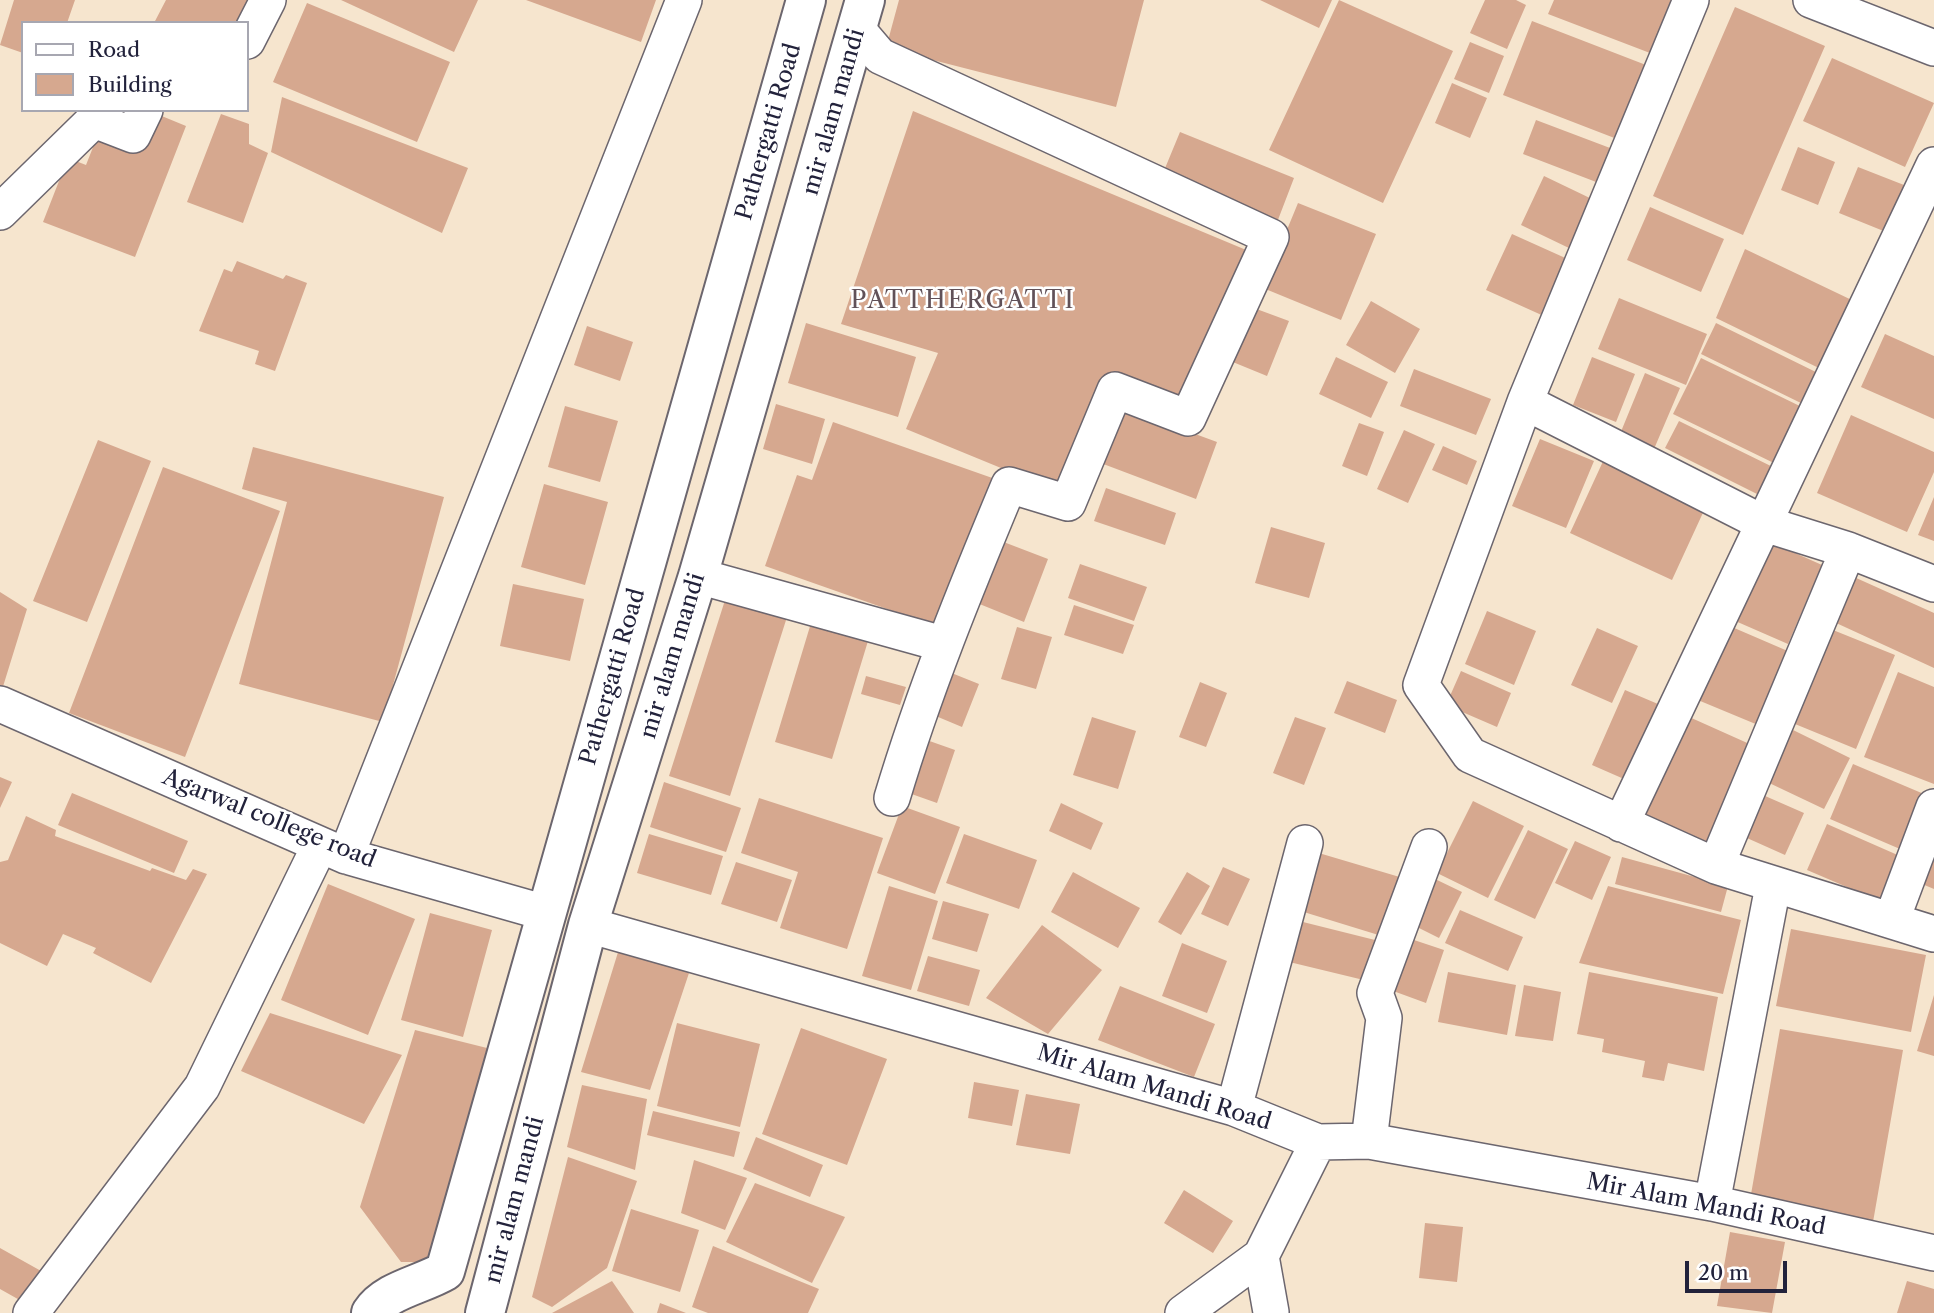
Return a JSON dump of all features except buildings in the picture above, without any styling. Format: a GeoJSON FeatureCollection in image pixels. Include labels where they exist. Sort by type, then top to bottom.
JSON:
{"type":"FeatureCollection","features":[{"type":"Feature","properties":{"kind":"highway","name":"Pathergatti Road"},"geometry":{"type":"LineString","coordinates":[[444,1271],[800,2]]}},
{"type":"Feature","properties":{"kind":"highway","name":"mir alam mandi"},"geometry":{"type":"LineString","coordinates":[[485,1313],[588,925],[698,576],[861,15]]}},
{"type":"Feature","properties":{"kind":"highway"},"geometry":{"type":"LineString","coordinates":[[371,1313],[380,1300],[424,1283],[444,1271],[454,1287],[467,1293],[479,1292],[488,1287],[495,1275]]}},
{"type":"Feature","properties":{"kind":"street"},"geometry":{"type":"LineString","coordinates":[[248,39],[268,0]]}},
{"type":"Feature","properties":{"kind":"street"},"geometry":{"type":"LineString","coordinates":[[31,1313],[202,1087],[333,850],[684,0]]}},
{"type":"Feature","properties":{"kind":"street"},"geometry":{"type":"LineString","coordinates":[[1691,0],[1525,402],[1421,685],[1470,755],[1716,866],[1773,886],[1892,919],[1934,934]]}},
{"type":"Feature","properties":{"kind":"street"},"geometry":{"type":"LineString","coordinates":[[1833,4],[1934,48]]}},
{"type":"Feature","properties":{"kind":"street"},"geometry":{"type":"LineString","coordinates":[[861,15],[880,56],[1271,237],[1188,418],[1115,390],[1068,503],[1009,485],[943,644],[892,798]]}},
{"type":"Feature","properties":{"kind":"street"},"geometry":{"type":"LineString","coordinates":[[0,212],[94,120],[133,135],[144,112]]}},
{"type":"Feature","properties":{"kind":"street"},"geometry":{"type":"LineString","coordinates":[[1621,824],[1934,165]]}},
{"type":"Feature","properties":{"kind":"street"},"geometry":{"type":"LineString","coordinates":[[1525,402],[1765,524],[1848,550],[1934,584]]}},
{"type":"Feature","properties":{"kind":"street"},"geometry":{"type":"LineString","coordinates":[[1716,866],[1848,550]]}},
{"type":"Feature","properties":{"kind":"street"},"geometry":{"type":"LineString","coordinates":[[698,576],[943,644]]}},
{"type":"Feature","properties":{"kind":"street","name":"Agarwal college road"},"geometry":{"type":"LineString","coordinates":[[0,704],[333,850],[546,913]]}},
{"type":"Feature","properties":{"kind":"street"},"geometry":{"type":"LineString","coordinates":[[1892,919],[1934,807]]}},
{"type":"Feature","properties":{"kind":"street"},"geometry":{"type":"LineString","coordinates":[[1234,1108],[1305,843]]}},
{"type":"Feature","properties":{"kind":"street"},"geometry":{"type":"LineString","coordinates":[[1369,1141],[1384,1018],[1375,993],[1429,847]]}},
{"type":"Feature","properties":{"kind":"street"},"geometry":{"type":"LineString","coordinates":[[1712,1203],[1773,886]]}},
{"type":"Feature","properties":{"kind":"street","name":"Mir Alam Mandi Road"},"geometry":{"type":"LineString","coordinates":[[588,925],[1234,1108],[1318,1142],[1369,1141],[1712,1203],[1934,1253]]}},
{"type":"Feature","properties":{"kind":"street"},"geometry":{"type":"LineString","coordinates":[[1183,1313],[1261,1256],[1318,1142]]}},
{"type":"Feature","properties":{"kind":"street"},"geometry":{"type":"LineString","coordinates":[[1261,1256],[1271,1312]]}},
{"type":"Feature","properties":{"kind":"district","name":"PATTHERGATTI"},"geometry":{"type":"Point","coordinates":[963,301]}}]}
